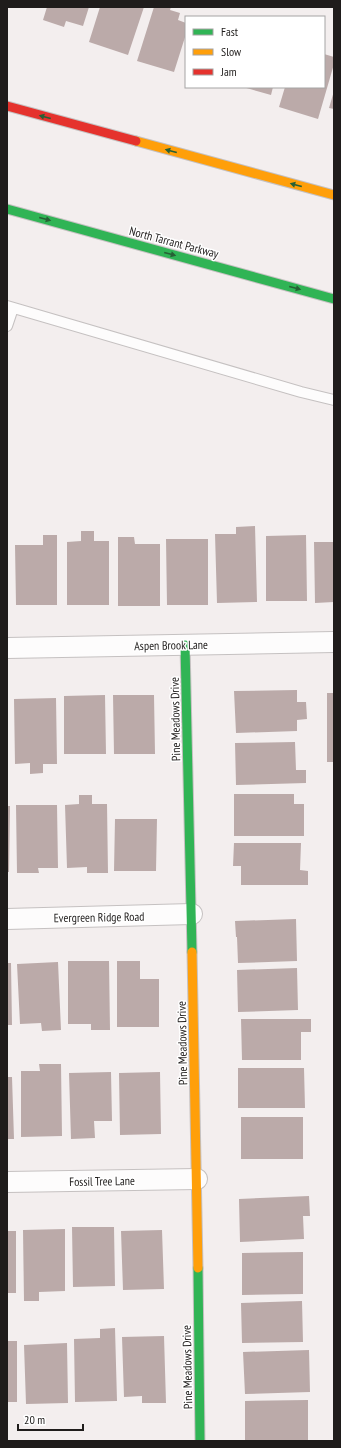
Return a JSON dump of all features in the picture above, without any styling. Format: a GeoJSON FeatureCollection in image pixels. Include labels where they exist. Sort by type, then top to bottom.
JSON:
{"type":"FeatureCollection","features":[{"type":"Feature","properties":{"kind":"street"},"geometry":{"type":"LineString","coordinates":[[7,106],[334,196]]}},
{"type":"Feature","properties":{"kind":"street","name":"North Tarrant Parkway"},"geometry":{"type":"LineString","coordinates":[[7,209],[334,299]]}},
{"type":"Feature","properties":{"kind":"street","name":"Aspen Brook Lane"},"geometry":{"type":"LineString","coordinates":[[7,648],[334,642]]}},
{"type":"Feature","properties":{"kind":"street","name":"Pine Meadows Drive"},"geometry":{"type":"LineString","coordinates":[[185,645],[197,1179],[200,1441]]}},
{"type":"Feature","properties":{"kind":"street","name":"Evergreen Ridge Road"},"geometry":{"type":"LineString","coordinates":[[7,919],[192,914]]}},
{"type":"Feature","properties":{"kind":"street","name":"Fossil Tree Lane"},"geometry":{"type":"LineString","coordinates":[[7,1182],[197,1179]]}},
{"type":"Feature","properties":{"kind":"lane"},"geometry":{"type":"LineString","coordinates":[[7,326],[10,307],[301,392],[334,400]]}},
{"type":"Feature","properties":{"kind":"building"},"geometry":{"type":"Polygon","coordinates":[[[47,7],[89,7],[83,26],[66,21],[64,27],[43,20],[47,7]]]}},
{"type":"Feature","properties":{"kind":"building"},"geometry":{"type":"Polygon","coordinates":[[[100,7],[144,7],[128,55],[89,42],[100,7]]]}},
{"type":"Feature","properties":{"kind":"building"},"geometry":{"type":"Polygon","coordinates":[[[154,7],[171,7],[170,10],[180,13],[178,20],[185,23],[185,37],[174,72],[137,61],[154,7]]]}},
{"type":"Feature","properties":{"kind":"building"},"geometry":{"type":"Polygon","coordinates":[[[325,54],[334,57],[334,64],[318,119],[279,107],[285,88],[325,88],[325,54]]]}},
{"type":"Feature","properties":{"kind":"building"},"geometry":{"type":"Polygon","coordinates":[[[246,88],[273,88],[271,95],[246,88]]]}},
{"type":"Feature","properties":{"kind":"building"},"geometry":{"type":"Polygon","coordinates":[[[334,91],[334,109],[329,108],[334,91]]]}},
{"type":"Feature","properties":{"kind":"building"},"geometry":{"type":"Polygon","coordinates":[[[255,526],[257,602],[217,603],[215,534],[236,534],[236,527],[255,526]]]}},
{"type":"Feature","properties":{"kind":"building"},"geometry":{"type":"Polygon","coordinates":[[[81,531],[94,531],[94,541],[109,541],[109,605],[67,605],[67,542],[81,541],[81,531]]]}},
{"type":"Feature","properties":{"kind":"building"},"geometry":{"type":"Polygon","coordinates":[[[43,535],[57,535],[57,605],[16,605],[15,545],[43,545],[43,535]]]}},
{"type":"Feature","properties":{"kind":"building"},"geometry":{"type":"Polygon","coordinates":[[[306,535],[307,601],[266,601],[266,536],[306,535]]]}},
{"type":"Feature","properties":{"kind":"building"},"geometry":{"type":"Polygon","coordinates":[[[118,537],[134,537],[135,544],[160,544],[160,606],[118,606],[118,537]]]}},
{"type":"Feature","properties":{"kind":"building"},"geometry":{"type":"Polygon","coordinates":[[[166,539],[208,539],[208,605],[167,605],[166,539]]]}},
{"type":"Feature","properties":{"kind":"building"},"geometry":{"type":"Polygon","coordinates":[[[314,542],[334,542],[334,602],[315,603],[314,542]]]}},
{"type":"Feature","properties":{"kind":"building"},"geometry":{"type":"Polygon","coordinates":[[[297,690],[297,702],[306,702],[307,719],[297,720],[297,731],[236,733],[234,691],[297,690]]]}},
{"type":"Feature","properties":{"kind":"building"},"geometry":{"type":"Polygon","coordinates":[[[327,693],[334,693],[334,762],[327,762],[327,693]]]}},
{"type":"Feature","properties":{"kind":"building"},"geometry":{"type":"Polygon","coordinates":[[[105,695],[106,754],[64,754],[64,696],[105,695]]]}},
{"type":"Feature","properties":{"kind":"building"},"geometry":{"type":"Polygon","coordinates":[[[113,695],[154,695],[155,754],[114,754],[113,695]]]}},
{"type":"Feature","properties":{"kind":"building"},"geometry":{"type":"Polygon","coordinates":[[[56,698],[57,764],[43,764],[43,773],[30,774],[30,763],[15,764],[14,699],[56,698]]]}},
{"type":"Feature","properties":{"kind":"building"},"geometry":{"type":"Polygon","coordinates":[[[295,742],[296,770],[306,770],[306,783],[236,785],[235,743],[295,742]]]}},
{"type":"Feature","properties":{"kind":"building"},"geometry":{"type":"Polygon","coordinates":[[[234,794],[294,794],[294,804],[304,804],[304,836],[234,836],[234,794]]]}},
{"type":"Feature","properties":{"kind":"building"},"geometry":{"type":"Polygon","coordinates":[[[79,795],[92,795],[92,804],[107,804],[108,873],[87,873],[87,867],[67,868],[65,805],[79,804],[79,795]]]}},
{"type":"Feature","properties":{"kind":"building"},"geometry":{"type":"Polygon","coordinates":[[[16,805],[57,805],[58,868],[38,868],[39,873],[17,873],[16,805]]]}},
{"type":"Feature","properties":{"kind":"building"},"geometry":{"type":"Polygon","coordinates":[[[7,806],[10,806],[9,872],[7,872],[7,806]]]}},
{"type":"Feature","properties":{"kind":"building"},"geometry":{"type":"Polygon","coordinates":[[[115,819],[157,819],[156,871],[114,871],[115,819]]]}},
{"type":"Feature","properties":{"kind":"building"},"geometry":{"type":"Polygon","coordinates":[[[234,843],[301,843],[300,870],[308,871],[308,885],[241,885],[241,866],[233,866],[234,843]]]}},
{"type":"Feature","properties":{"kind":"building"},"geometry":{"type":"Polygon","coordinates":[[[296,919],[297,961],[238,963],[235,921],[296,919]]]}},
{"type":"Feature","properties":{"kind":"building"},"geometry":{"type":"Polygon","coordinates":[[[68,961],[109,961],[110,1030],[91,1030],[91,1024],[68,1024],[68,961]]]}},
{"type":"Feature","properties":{"kind":"building"},"geometry":{"type":"Polygon","coordinates":[[[117,961],[140,961],[140,979],[159,979],[159,1027],[117,1027],[117,961]]]}},
{"type":"Feature","properties":{"kind":"building"},"geometry":{"type":"Polygon","coordinates":[[[58,962],[61,1030],[42,1031],[41,1023],[20,1024],[17,964],[58,962]]]}},
{"type":"Feature","properties":{"kind":"building"},"geometry":{"type":"Polygon","coordinates":[[[7,963],[11,963],[12,1025],[7,1025],[7,963]]]}},
{"type":"Feature","properties":{"kind":"building"},"geometry":{"type":"Polygon","coordinates":[[[297,968],[298,1010],[238,1012],[237,970],[297,968]]]}},
{"type":"Feature","properties":{"kind":"building"},"geometry":{"type":"Polygon","coordinates":[[[241,1019],[311,1019],[311,1032],[301,1032],[301,1060],[242,1060],[241,1019]]]}},
{"type":"Feature","properties":{"kind":"building"},"geometry":{"type":"Polygon","coordinates":[[[39,1064],[61,1064],[62,1136],[21,1137],[21,1071],[40,1071],[39,1064]]]}},
{"type":"Feature","properties":{"kind":"building"},"geometry":{"type":"Polygon","coordinates":[[[238,1068],[304,1068],[305,1108],[238,1108],[238,1068]]]}},
{"type":"Feature","properties":{"kind":"building"},"geometry":{"type":"Polygon","coordinates":[[[111,1072],[112,1121],[94,1121],[95,1138],[71,1139],[69,1073],[111,1072]]]}},
{"type":"Feature","properties":{"kind":"building"},"geometry":{"type":"Polygon","coordinates":[[[160,1072],[161,1134],[120,1135],[119,1073],[160,1072]]]}},
{"type":"Feature","properties":{"kind":"building"},"geometry":{"type":"Polygon","coordinates":[[[7,1077],[12,1077],[14,1139],[7,1139],[7,1077]]]}},
{"type":"Feature","properties":{"kind":"building"},"geometry":{"type":"Polygon","coordinates":[[[241,1117],[303,1117],[303,1159],[241,1159],[241,1117]]]}},
{"type":"Feature","properties":{"kind":"building"},"geometry":{"type":"Polygon","coordinates":[[[309,1196],[310,1216],[303,1216],[304,1239],[240,1242],[239,1199],[309,1196]]]}},
{"type":"Feature","properties":{"kind":"building"},"geometry":{"type":"Polygon","coordinates":[[[72,1227],[114,1227],[115,1286],[73,1287],[72,1227]]]}},
{"type":"Feature","properties":{"kind":"building"},"geometry":{"type":"Polygon","coordinates":[[[65,1229],[65,1291],[39,1292],[39,1301],[24,1301],[23,1230],[65,1229]]]}},
{"type":"Feature","properties":{"kind":"building"},"geometry":{"type":"Polygon","coordinates":[[[162,1230],[164,1289],[123,1290],[121,1231],[162,1230]]]}},
{"type":"Feature","properties":{"kind":"building"},"geometry":{"type":"Polygon","coordinates":[[[7,1231],[16,1231],[16,1293],[7,1293],[7,1231]]]}},
{"type":"Feature","properties":{"kind":"building"},"geometry":{"type":"Polygon","coordinates":[[[303,1252],[303,1294],[242,1295],[242,1253],[303,1252]]]}},
{"type":"Feature","properties":{"kind":"building"},"geometry":{"type":"Polygon","coordinates":[[[302,1301],[303,1342],[242,1343],[241,1303],[302,1301]]]}},
{"type":"Feature","properties":{"kind":"building"},"geometry":{"type":"Polygon","coordinates":[[[115,1328],[117,1401],[75,1402],[74,1339],[100,1338],[100,1329],[115,1328]]]}},
{"type":"Feature","properties":{"kind":"building"},"geometry":{"type":"Polygon","coordinates":[[[164,1336],[166,1403],[142,1403],[142,1396],[124,1397],[122,1337],[164,1336]]]}},
{"type":"Feature","properties":{"kind":"building"},"geometry":{"type":"Polygon","coordinates":[[[7,1341],[17,1341],[17,1402],[7,1402],[7,1341]]]}},
{"type":"Feature","properties":{"kind":"building"},"geometry":{"type":"Polygon","coordinates":[[[67,1343],[68,1403],[26,1404],[24,1345],[67,1343]]]}},
{"type":"Feature","properties":{"kind":"building"},"geometry":{"type":"Polygon","coordinates":[[[309,1350],[310,1392],[245,1394],[243,1352],[309,1350]]]}},
{"type":"Feature","properties":{"kind":"building"},"geometry":{"type":"Polygon","coordinates":[[[308,1400],[308,1441],[245,1441],[245,1401],[308,1400]]]}},
{"type":"Feature","properties":{"kind":"traffic: fast"},"geometry":{"type":"LineString","coordinates":[[7,209],[334,299]]}},
{"type":"Feature","properties":{"kind":"traffic: fast"},"geometry":{"type":"LineString","coordinates":[[185,645],[192,952]]}},
{"type":"Feature","properties":{"kind":"traffic: fast"},"geometry":{"type":"LineString","coordinates":[[198,1268],[200,1441]]}},
{"type":"Feature","properties":{"kind":"traffic: slow"},"geometry":{"type":"LineString","coordinates":[[136,141],[334,195]]}},
{"type":"Feature","properties":{"kind":"traffic: slow"},"geometry":{"type":"LineString","coordinates":[[192,952],[198,1268]]}},
{"type":"Feature","properties":{"kind":"traffic: jam"},"geometry":{"type":"LineString","coordinates":[[7,106],[136,141]]}}]}
